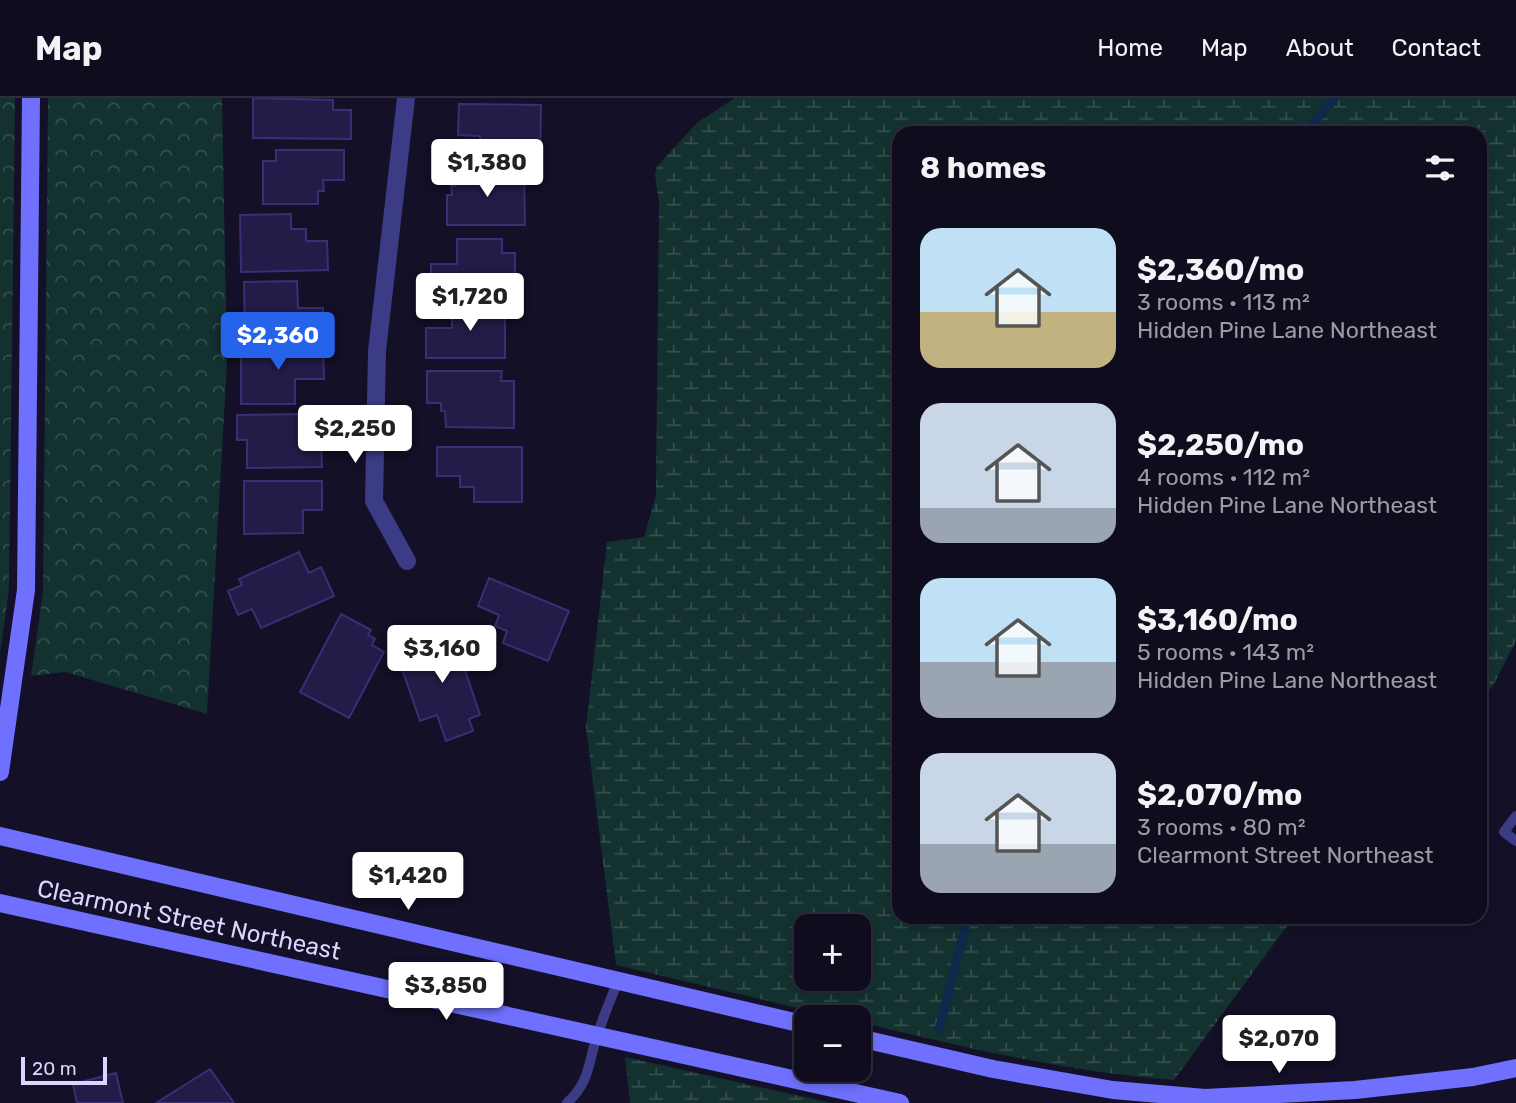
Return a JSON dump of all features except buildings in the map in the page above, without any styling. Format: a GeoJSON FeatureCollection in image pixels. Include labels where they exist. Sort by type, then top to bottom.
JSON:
{"type":"FeatureCollection","features":[{"type":"Feature","properties":{"kind":"street"},"geometry":{"type":"LineString","coordinates":[[0,772],[26,590],[31,98]]}},
{"type":"Feature","properties":{"kind":"street"},"geometry":{"type":"LineString","coordinates":[[406,98],[377,351],[374,501],[407,561]]}},
{"type":"Feature","properties":{"kind":"street","name":"Clearmont Street Northeast"},"geometry":{"type":"LineString","coordinates":[[0,836],[794,1022]]}},
{"type":"Feature","properties":{"kind":"street","name":"Clearmont Street Northeast"},"geometry":{"type":"LineString","coordinates":[[0,904],[900,1103]]}},
{"type":"Feature","properties":{"kind":"street"},"geometry":{"type":"LineString","coordinates":[[871,1041],[993,1069],[1113,1090],[1205,1100],[1355,1090],[1473,1077],[1516,1068]]}},
{"type":"Feature","properties":{"kind":"lane"},"geometry":{"type":"LineString","coordinates":[[1516,816],[1504,832],[1516,841]]}},
{"type":"Feature","properties":{"kind":"lane"},"geometry":{"type":"LineString","coordinates":[[567,1103],[587,1078],[597,1036],[618,981]]}},
{"type":"Feature","properties":{"kind":"green space"},"geometry":{"type":"Polygon","coordinates":[[[0,98],[15,98],[9,589],[0,654],[0,98]]]}},
{"type":"Feature","properties":{"kind":"green space"},"geometry":{"type":"Polygon","coordinates":[[[48,98],[222,98],[227,363],[207,714],[65,672],[31,676],[43,592],[48,98]]]}},
{"type":"Feature","properties":{"kind":"green space"},"geometry":{"type":"Polygon","coordinates":[[[735,98],[1516,98],[1516,641],[1487,693],[1487,126],[892,126],[892,924],[1290,924],[1174,1080],[1094,1071],[1015,1057],[871,1025],[871,1005],[794,1007],[616,965],[586,727],[607,542],[644,537],[656,495],[659,201],[655,175],[657,166],[698,122],[735,98]]]}},
{"type":"Feature","properties":{"kind":"green space"},"geometry":{"type":"Polygon","coordinates":[[[625,1057],[832,1103],[630,1103],[625,1057]]]}},
{"type":"Feature","properties":{"kind":"waterway"},"geometry":{"type":"LineString","coordinates":[[1311,126],[1335,98]]}},
{"type":"Feature","properties":{"kind":"waterway"},"geometry":{"type":"LineString","coordinates":[[939,1030],[966,924]]}}]}
